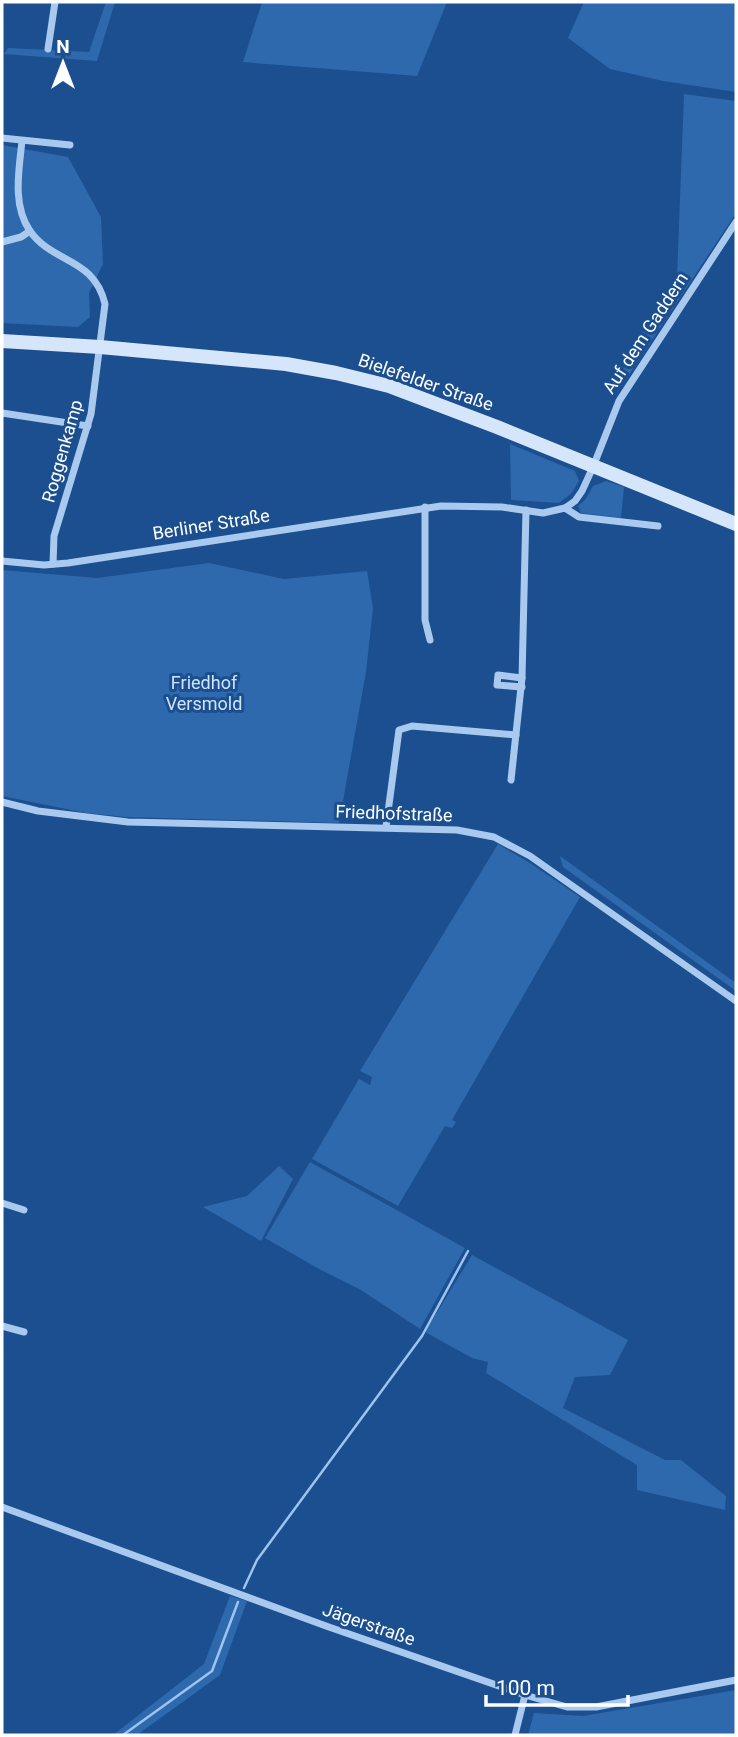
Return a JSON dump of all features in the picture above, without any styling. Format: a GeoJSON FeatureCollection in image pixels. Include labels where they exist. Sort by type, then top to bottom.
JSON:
{"type":"FeatureCollection","features":[{"type":"Feature","properties":{"kind":"main road","name":"Bielefelder Straße"},"geometry":{"type":"LineString","coordinates":[[2,341],[286,364],[389,386],[736,524]]}},
{"type":"Feature","properties":{"kind":"street"},"geometry":{"type":"LineString","coordinates":[[48,49],[55,2]]}},
{"type":"Feature","properties":{"kind":"street"},"geometry":{"type":"LineString","coordinates":[[2,138],[70,145]]}},
{"type":"Feature","properties":{"kind":"street"},"geometry":{"type":"LineString","coordinates":[[2,242],[30,231],[19,198],[22,141]]}},
{"type":"Feature","properties":{"kind":"street","name":"Auf dem Gaddern"},"geometry":{"type":"LineString","coordinates":[[593,467],[619,401],[736,222]]}},
{"type":"Feature","properties":{"kind":"street","name":"Roggenkamp"},"geometry":{"type":"LineString","coordinates":[[30,231],[57,253],[94,277],[105,304],[88,425],[54,536],[53,564]]}},
{"type":"Feature","properties":{"kind":"street"},"geometry":{"type":"LineString","coordinates":[[2,413],[88,425]]}},
{"type":"Feature","properties":{"kind":"street"},"geometry":{"type":"LineString","coordinates":[[565,508],[582,491],[593,467]]}},
{"type":"Feature","properties":{"kind":"street","name":"Berliner Straße"},"geometry":{"type":"LineString","coordinates":[[2,561],[53,564],[425,507],[462,505],[543,513],[565,508],[579,517],[657,527]]}},
{"type":"Feature","properties":{"kind":"street"},"geometry":{"type":"LineString","coordinates":[[425,507],[425,620],[430,640]]}},
{"type":"Feature","properties":{"kind":"street"},"geometry":{"type":"LineString","coordinates":[[511,780],[522,687],[526,510]]}},
{"type":"Feature","properties":{"kind":"street"},"geometry":{"type":"LineString","coordinates":[[522,678],[498,675],[497,685],[522,687]]}},
{"type":"Feature","properties":{"kind":"street"},"geometry":{"type":"LineString","coordinates":[[386,827],[399,730],[412,726],[516,735]]}},
{"type":"Feature","properties":{"kind":"street","name":"Friedhofstraße"},"geometry":{"type":"LineString","coordinates":[[2,802],[38,811],[128,822],[386,827],[469,832],[494,837],[514,846],[736,1001]]}},
{"type":"Feature","properties":{"kind":"street"},"geometry":{"type":"LineString","coordinates":[[2,1203],[24,1210]]}},
{"type":"Feature","properties":{"kind":"street"},"geometry":{"type":"LineString","coordinates":[[2,1326],[24,1332]]}},
{"type":"Feature","properties":{"kind":"street","name":"Jägerstraße"},"geometry":{"type":"LineString","coordinates":[[2,1507],[326,1626],[524,1695],[567,1707],[596,1707],[736,1680]]}},
{"type":"Feature","properties":{"kind":"street"},"geometry":{"type":"LineString","coordinates":[[515,1735],[524,1695]]}},
{"type":"Feature","properties":{"kind":"green space"},"geometry":{"type":"Polygon","coordinates":[[[106,2],[115,2],[97,61],[4,54],[8,48],[89,52],[106,2]]]}},
{"type":"Feature","properties":{"kind":"green space"},"geometry":{"type":"Polygon","coordinates":[[[262,2],[447,2],[417,76],[243,62],[262,2]]]}},
{"type":"Feature","properties":{"kind":"green space"},"geometry":{"type":"Polygon","coordinates":[[[584,2],[736,2],[736,92],[663,81],[610,69],[568,38],[584,2]]]}},
{"type":"Feature","properties":{"kind":"green space"},"geometry":{"type":"Polygon","coordinates":[[[684,94],[736,101],[736,213],[617,393],[626,358],[677,277],[684,94]]]}},
{"type":"Feature","properties":{"kind":"green space"},"geometry":{"type":"Polygon","coordinates":[[[2,145],[68,157],[101,217],[103,264],[89,293],[90,317],[78,327],[2,323],[2,145]]]}},
{"type":"Feature","properties":{"kind":"green space"},"geometry":{"type":"Polygon","coordinates":[[[510,444],[575,471],[579,481],[572,493],[559,503],[511,500],[510,444]]]}},
{"type":"Feature","properties":{"kind":"green space"},"geometry":{"type":"Polygon","coordinates":[[[606,481],[624,487],[621,518],[581,513],[578,506],[593,486],[606,481]]]}},
{"type":"Feature","properties":{"kind":"green space","name":"Friedhof Versmold"},"geometry":{"type":"Polygon","coordinates":[[[209,563],[284,579],[367,571],[373,608],[366,672],[339,823],[126,817],[86,813],[2,796],[2,570],[97,578],[209,563]]]}},
{"type":"Feature","properties":{"kind":"green space"},"geometry":{"type":"Polygon","coordinates":[[[498,844],[580,897],[452,1120],[456,1122],[452,1128],[445,1126],[398,1206],[312,1159],[359,1079],[370,1085],[372,1077],[360,1071],[498,844]]]}},
{"type":"Feature","properties":{"kind":"green space"},"geometry":{"type":"Polygon","coordinates":[[[560,856],[736,983],[736,991],[563,867],[560,856]]]}},
{"type":"Feature","properties":{"kind":"green space"},"geometry":{"type":"Polygon","coordinates":[[[310,1162],[465,1248],[420,1329],[361,1290],[265,1238],[310,1162]]]}},
{"type":"Feature","properties":{"kind":"green space"},"geometry":{"type":"Polygon","coordinates":[[[279,1166],[293,1179],[261,1241],[203,1207],[247,1196],[279,1166]]]}},
{"type":"Feature","properties":{"kind":"green space"},"geometry":{"type":"Polygon","coordinates":[[[472,1255],[628,1340],[610,1375],[575,1377],[563,1408],[665,1460],[681,1460],[726,1496],[725,1510],[637,1490],[637,1465],[486,1373],[488,1362],[472,1358],[425,1332],[472,1255]]]}},
{"type":"Feature","properties":{"kind":"green space"},"geometry":{"type":"Polygon","coordinates":[[[230,1596],[247,1601],[220,1675],[137,1735],[113,1735],[204,1664],[230,1596]]]}},
{"type":"Feature","properties":{"kind":"green space"},"geometry":{"type":"Polygon","coordinates":[[[736,1690],[736,1735],[528,1735],[534,1713],[583,1716],[736,1690]]]}},
{"type":"Feature","properties":{"kind":"waterway"},"geometry":{"type":"LineString","coordinates":[[244,1588],[257,1560],[422,1336],[468,1251]]}},
{"type":"Feature","properties":{"kind":"waterway"},"geometry":{"type":"LineString","coordinates":[[123,1735],[212,1671],[238,1602]]}}]}
